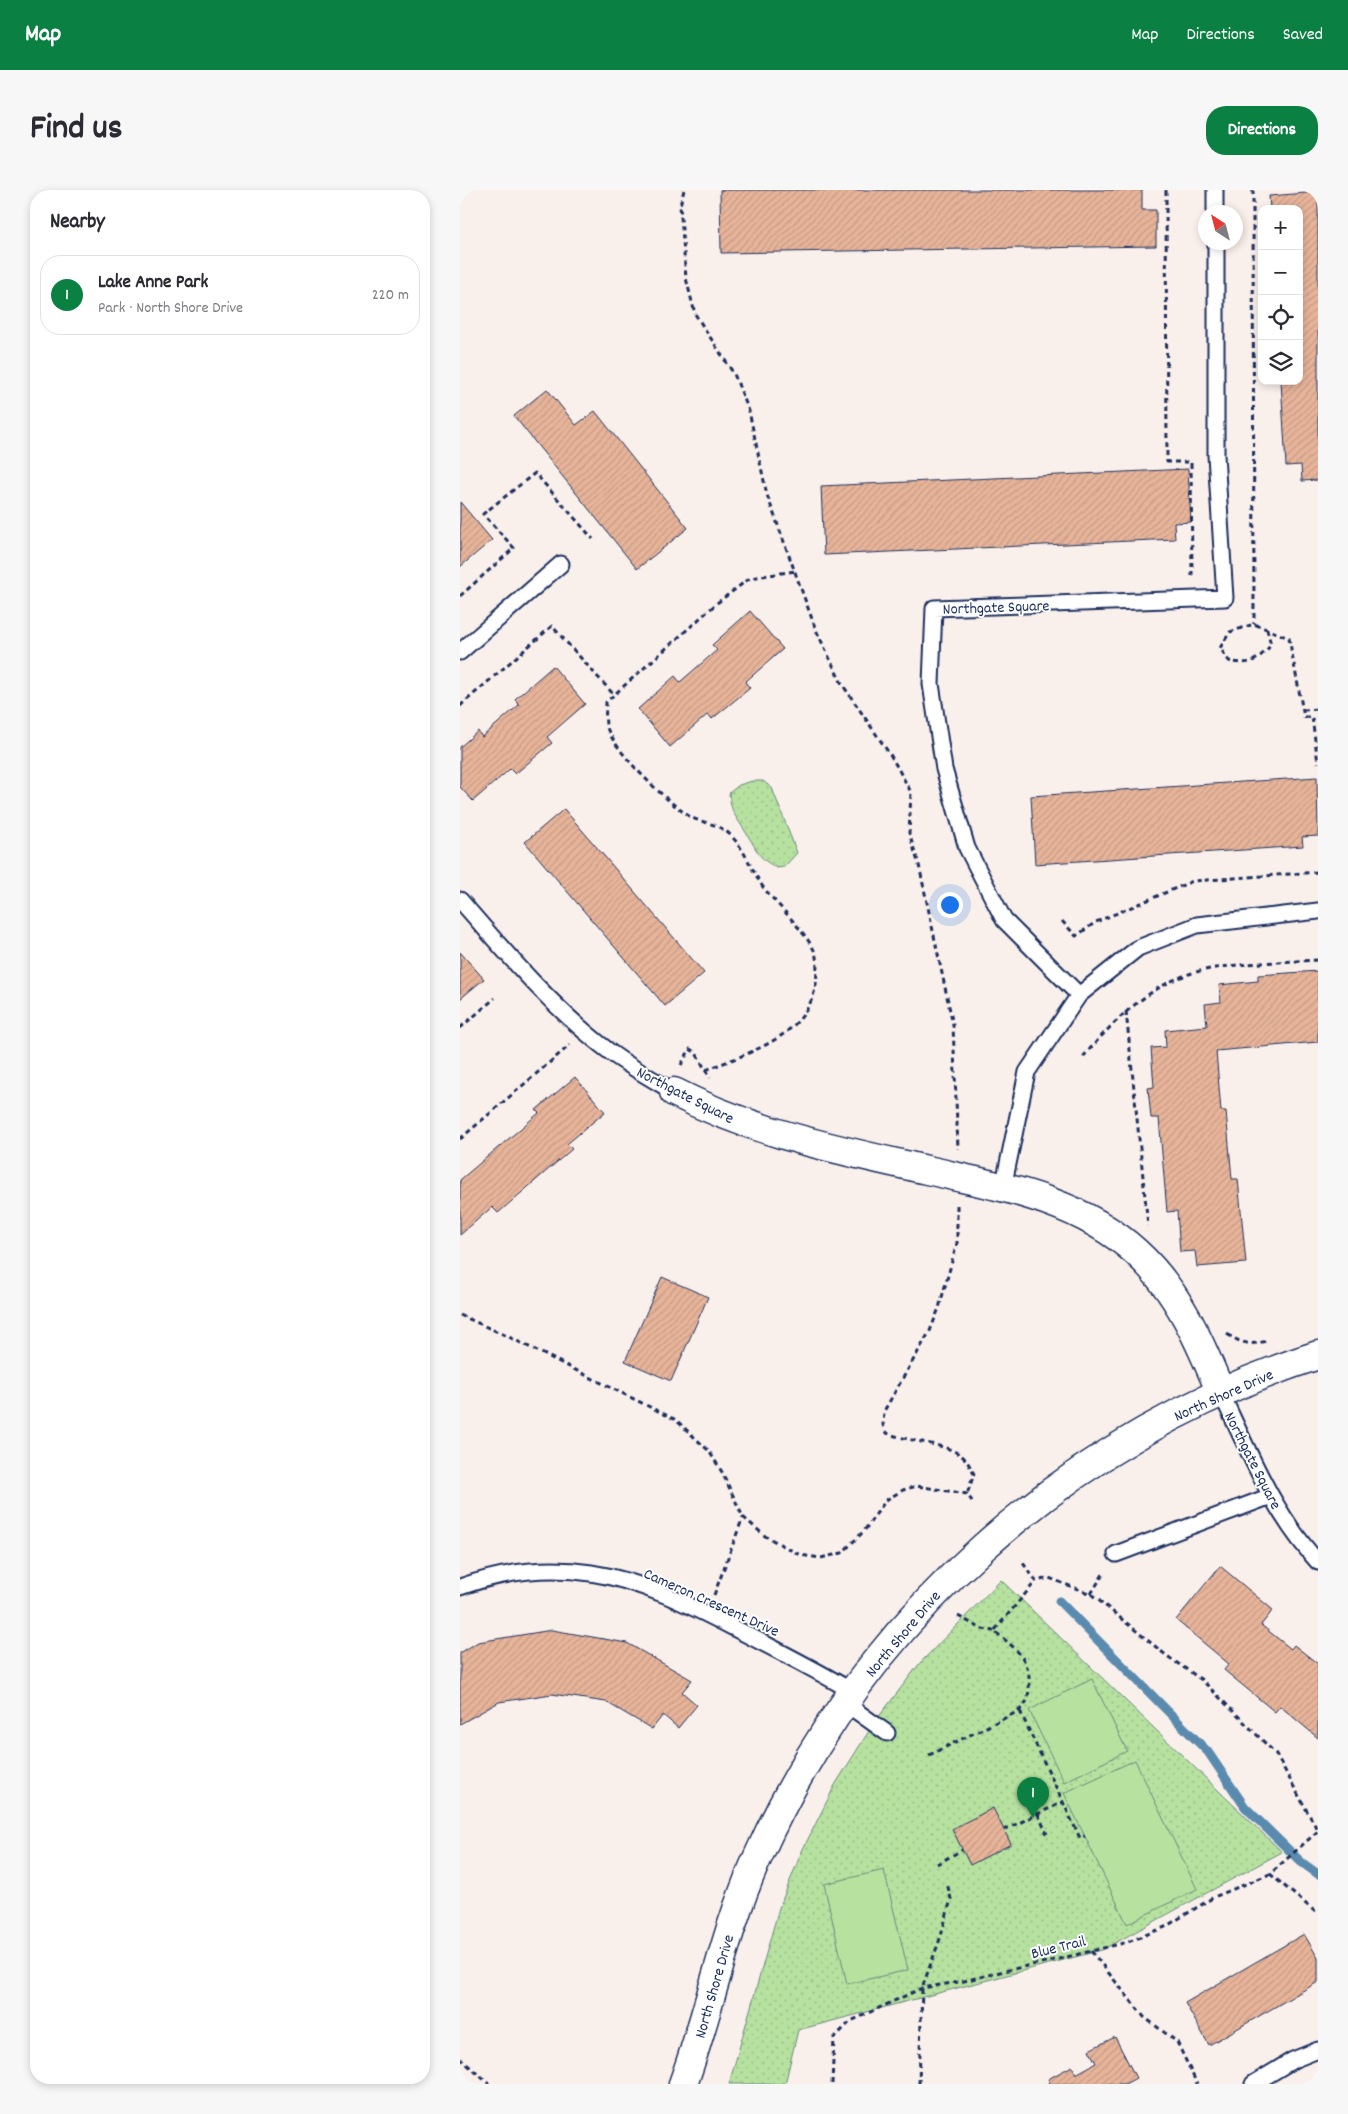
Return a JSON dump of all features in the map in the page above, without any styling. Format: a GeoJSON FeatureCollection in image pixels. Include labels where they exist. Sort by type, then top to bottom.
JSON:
{"type":"FeatureCollection","features":[{"type":"Feature","properties":{"kind":"street","name":"Northgate Square"},"geometry":{"type":"LineString","coordinates":[[676,1082],[727,1116],[770,1132],[1003,1188],[1051,1202],[1088,1218],[1114,1233],[1137,1252],[1163,1281],[1182,1308],[1199,1340],[1222,1393]]}},
{"type":"Feature","properties":{"kind":"street","name":"North Shore Drive"},"geometry":{"type":"LineString","coordinates":[[683,2084],[728,1933],[755,1862],[774,1820],[804,1766],[849,1697],[917,1612],[951,1577],[1012,1522],[1101,1456],[1184,1410],[1318,1355]]}},
{"type":"Feature","properties":{"kind":"lane"},"geometry":{"type":"LineString","coordinates":[[1215,190],[1215,205]]}},
{"type":"Feature","properties":{"kind":"lane","name":"Northgate Square"},"geometry":{"type":"LineString","coordinates":[[1079,995],[1004,920],[967,848],[944,769],[932,684],[934,608],[1225,598],[1216,455],[1216,250]]}},
{"type":"Feature","properties":{"kind":"lane"},"geometry":{"type":"LineString","coordinates":[[460,652],[561,564]]}},
{"type":"Feature","properties":{"kind":"lane","name":"Northgate Square"},"geometry":{"type":"LineString","coordinates":[[460,900],[534,982],[586,1032],[621,1060],[676,1082]]}},
{"type":"Feature","properties":{"kind":"lane"},"geometry":{"type":"LineString","coordinates":[[1003,1188],[1028,1072],[1079,995],[1138,948],[1197,925],[1318,912]]}},
{"type":"Feature","properties":{"kind":"lane","name":"Northgate Square"},"geometry":{"type":"LineString","coordinates":[[1222,1393],[1271,1496],[1298,1540],[1318,1562]]}},
{"type":"Feature","properties":{"kind":"lane"},"geometry":{"type":"LineString","coordinates":[[1116,1554],[1271,1496]]}},
{"type":"Feature","properties":{"kind":"lane","name":"Cameron Crescent Drive"},"geometry":{"type":"LineString","coordinates":[[460,1587],[490,1577],[532,1570],[585,1572],[612,1577],[634,1584],[707,1615],[809,1666],[849,1697],[887,1733]]}},
{"type":"Feature","properties":{"kind":"lane"},"geometry":{"type":"LineString","coordinates":[[1253,2084],[1293,2060],[1318,2050]]}},
{"type":"Feature","properties":{"kind":"path"},"geometry":{"type":"LineString","coordinates":[[684,190],[680,205],[686,278],[694,314],[734,374],[750,411],[767,495],[816,630],[842,684],[891,756],[911,792],[909,833],[919,866],[953,1025],[958,1153],[957,1243],[939,1308],[930,1331],[884,1411],[883,1425],[887,1433],[902,1439],[939,1445],[963,1456],[974,1474],[967,1494]]}},
{"type":"Feature","properties":{"kind":"path"},"geometry":{"type":"LineString","coordinates":[[1166,190],[1167,462],[1192,462],[1192,578]]}},
{"type":"Feature","properties":{"kind":"path"},"geometry":{"type":"LineString","coordinates":[[1253,190],[1254,624]]}},
{"type":"Feature","properties":{"kind":"path"},"geometry":{"type":"LineString","coordinates":[[460,596],[514,548],[483,514],[535,473],[593,539]]}},
{"type":"Feature","properties":{"kind":"path"},"geometry":{"type":"LineString","coordinates":[[676,1082],[690,1049],[696,1053],[706,1070],[760,1048],[782,1036],[802,1018],[813,998],[817,974],[814,951],[756,879],[745,852],[727,833],[715,824],[690,817],[643,776],[615,744],[606,725],[606,702],[717,604],[750,578],[795,571]]}},
{"type":"Feature","properties":{"kind":"path"},"geometry":{"type":"LineString","coordinates":[[1267,630],[1271,646],[1259,659],[1243,665],[1229,661],[1220,648],[1230,632],[1254,624],[1289,638],[1304,718],[1312,717],[1318,763]]}},
{"type":"Feature","properties":{"kind":"path"},"geometry":{"type":"LineString","coordinates":[[460,706],[552,626],[614,695]]}},
{"type":"Feature","properties":{"kind":"path"},"geometry":{"type":"LineString","coordinates":[[1303,710],[1318,709]]}},
{"type":"Feature","properties":{"kind":"path"},"geometry":{"type":"LineString","coordinates":[[1062,921],[1076,936],[1096,922],[1193,881],[1318,872]]}},
{"type":"Feature","properties":{"kind":"path"},"geometry":{"type":"LineString","coordinates":[[1083,1057],[1126,1011],[1158,989],[1186,975],[1213,969],[1318,960]]}},
{"type":"Feature","properties":{"kind":"path"},"geometry":{"type":"LineString","coordinates":[[460,1028],[495,998]]}},
{"type":"Feature","properties":{"kind":"path"},"geometry":{"type":"LineString","coordinates":[[1126,1011],[1148,1229]]}},
{"type":"Feature","properties":{"kind":"path"},"geometry":{"type":"LineString","coordinates":[[460,1139],[586,1032]]}},
{"type":"Feature","properties":{"kind":"path"},"geometry":{"type":"LineString","coordinates":[[460,1315],[507,1336],[676,1420],[709,1451],[722,1472],[743,1517],[765,1536],[800,1555],[821,1558],[842,1553],[864,1531],[886,1500],[903,1490],[917,1486],[967,1494],[974,1504]]}},
{"type":"Feature","properties":{"kind":"path"},"geometry":{"type":"LineString","coordinates":[[707,1615],[743,1517]]}},
{"type":"Feature","properties":{"kind":"path"},"geometry":{"type":"LineString","coordinates":[[1023,1563],[1036,1581]]}},
{"type":"Feature","properties":{"kind":"path"},"geometry":{"type":"LineString","coordinates":[[994,1631],[1036,1581],[1049,1578],[1091,1594],[1167,1656],[1202,1680],[1276,1754],[1318,1831]]}},
{"type":"Feature","properties":{"kind":"path"},"geometry":{"type":"LineString","coordinates":[[929,1755],[1020,1711],[1028,1698],[1030,1678],[1028,1666],[1019,1653],[994,1631],[982,1629],[958,1616]]}},
{"type":"Feature","properties":{"kind":"path"},"geometry":{"type":"LineString","coordinates":[[1020,1711],[1080,1838],[1085,1836]]}},
{"type":"Feature","properties":{"kind":"path"},"geometry":{"type":"LineString","coordinates":[[1004,1830],[1063,1802]]}},
{"type":"Feature","properties":{"kind":"path"},"geometry":{"type":"LineString","coordinates":[[1038,1814],[1047,1834]]}},
{"type":"Feature","properties":{"kind":"path","name":"Blue Trail"},"geometry":{"type":"LineString","coordinates":[[832,2084],[834,2038],[851,2021],[922,1988],[964,1981],[1128,1942],[1165,1927],[1214,1897],[1270,1874],[1318,1831]]}},
{"type":"Feature","properties":{"kind":"path"},"geometry":{"type":"LineString","coordinates":[[937,1864],[962,1850]]}},
{"type":"Feature","properties":{"kind":"path"},"geometry":{"type":"LineString","coordinates":[[1270,1874],[1318,1914]]}},
{"type":"Feature","properties":{"kind":"path"},"geometry":{"type":"LineString","coordinates":[[919,2084],[922,1988],[941,1936],[951,1899],[947,1883]]}},
{"type":"Feature","properties":{"kind":"path"},"geometry":{"type":"LineString","coordinates":[[1090,1950],[1144,2017],[1177,2042],[1197,2084]]}},
{"type":"Feature","properties":{"kind":"path"},"geometry":{"type":"LineString","coordinates":[[460,2058],[489,2084]]}},
{"type":"Feature","properties":{"kind":"green space"},"geometry":{"type":"Polygon","coordinates":[[[752,781],[763,781],[772,788],[797,853],[784,867],[777,868],[762,858],[733,812],[729,793],[739,785],[752,781]]]}},
{"type":"Feature","properties":{"kind":"green space"},"geometry":{"type":"Polygon","coordinates":[[[1001,1580],[1282,1852],[1102,1950],[798,2030],[785,2084],[729,2084],[779,1908],[802,1851],[835,1785],[874,1723],[920,1663],[1001,1580]]]}},
{"type":"Feature","properties":{"kind":"green space"},"geometry":{"type":"Polygon","coordinates":[[[1092,1679],[1127,1751],[1064,1782],[1029,1710],[1092,1679]]]}},
{"type":"Feature","properties":{"kind":"green space"},"geometry":{"type":"Polygon","coordinates":[[[1135,1760],[1197,1889],[1127,1924],[1064,1793],[1135,1760]]]}},
{"type":"Feature","properties":{"kind":"green space"},"geometry":{"type":"Polygon","coordinates":[[[884,1870],[908,1970],[847,1984],[824,1884],[884,1870]]]}},
{"type":"Feature","properties":{"kind":"building"},"geometry":{"type":"Polygon","coordinates":[[[720,190],[1142,190],[1142,210],[1156,210],[1156,246],[721,253],[720,190]]]}},
{"type":"Feature","properties":{"kind":"building"},"geometry":{"type":"Polygon","coordinates":[[[1318,192],[1318,480],[1302,481],[1301,465],[1286,466],[1281,385],[1303,385],[1303,205],[1270,205],[1269,196],[1318,192]]]}},
{"type":"Feature","properties":{"kind":"building"},"geometry":{"type":"Polygon","coordinates":[[[547,389],[576,425],[595,411],[688,528],[637,569],[514,416],[547,389]]]}},
{"type":"Feature","properties":{"kind":"building"},"geometry":{"type":"Polygon","coordinates":[[[1188,469],[1191,522],[1174,523],[1175,539],[824,555],[821,486],[1188,469]]]}},
{"type":"Feature","properties":{"kind":"building"},"geometry":{"type":"Polygon","coordinates":[[[460,502],[492,540],[460,567],[460,502]]]}},
{"type":"Feature","properties":{"kind":"building"},"geometry":{"type":"Polygon","coordinates":[[[750,611],[783,649],[745,682],[750,688],[712,719],[708,714],[670,747],[638,709],[675,676],[680,682],[717,650],[712,645],[750,611]]]}},
{"type":"Feature","properties":{"kind":"building"},"geometry":{"type":"Polygon","coordinates":[[[553,666],[585,704],[547,737],[552,743],[515,774],[510,769],[473,801],[460,787],[460,747],[478,731],[482,737],[519,705],[515,699],[553,666]]]}},
{"type":"Feature","properties":{"kind":"building"},"geometry":{"type":"Polygon","coordinates":[[[1317,777],[1318,836],[1302,837],[1303,846],[1035,864],[1031,796],[1317,777]]]}},
{"type":"Feature","properties":{"kind":"building"},"geometry":{"type":"Polygon","coordinates":[[[564,809],[704,973],[665,1006],[525,842],[564,809]]]}},
{"type":"Feature","properties":{"kind":"building"},"geometry":{"type":"Polygon","coordinates":[[[460,952],[484,979],[460,999],[460,952]]]}},
{"type":"Feature","properties":{"kind":"building"},"geometry":{"type":"Polygon","coordinates":[[[1318,971],[1318,1042],[1216,1051],[1221,1111],[1226,1111],[1232,1179],[1238,1179],[1246,1263],[1197,1267],[1195,1251],[1180,1252],[1177,1211],[1167,1212],[1159,1118],[1151,1118],[1148,1088],[1154,1087],[1151,1048],[1166,1047],[1165,1030],[1207,1026],[1205,1004],[1221,1002],[1219,985],[1258,981],[1258,975],[1318,971]]]}},
{"type":"Feature","properties":{"kind":"building"},"geometry":{"type":"Polygon","coordinates":[[[575,1077],[605,1112],[567,1144],[572,1149],[498,1213],[492,1207],[460,1235],[460,1180],[539,1113],[536,1110],[575,1077]]]}},
{"type":"Feature","properties":{"kind":"building"},"geometry":{"type":"Polygon","coordinates":[[[662,1277],[708,1297],[671,1381],[625,1361],[662,1277]]]}},
{"type":"Feature","properties":{"kind":"building"},"geometry":{"type":"Polygon","coordinates":[[[1220,1566],[1273,1610],[1261,1625],[1291,1649],[1294,1645],[1318,1664],[1318,1738],[1280,1706],[1275,1712],[1224,1670],[1229,1664],[1176,1620],[1220,1566]]]}},
{"type":"Feature","properties":{"kind":"building"},"geometry":{"type":"Polygon","coordinates":[[[552,1630],[627,1643],[692,1680],[682,1692],[697,1705],[678,1728],[663,1715],[652,1729],[606,1702],[552,1694],[499,1702],[460,1724],[460,1653],[478,1642],[552,1630]]]}},
{"type":"Feature","properties":{"kind":"building"},"geometry":{"type":"Polygon","coordinates":[[[993,1808],[1011,1844],[970,1865],[952,1829],[993,1808]]]}},
{"type":"Feature","properties":{"kind":"building"},"geometry":{"type":"Polygon","coordinates":[[[1304,1934],[1318,1958],[1318,1982],[1209,2045],[1185,2003],[1304,1934]]]}},
{"type":"Feature","properties":{"kind":"building"},"geometry":{"type":"Polygon","coordinates":[[[1115,2037],[1136,2078],[1125,2084],[1050,2084],[1048,2079],[1072,2066],[1076,2074],[1096,2063],[1089,2050],[1115,2037]]]}},
{"type":"Feature","properties":{"kind":"waterway"},"geometry":{"type":"LineString","coordinates":[[1059,1601],[1208,1752],[1245,1807],[1301,1862],[1318,1874]]}},
{"type":"Feature","properties":{"kind":"place","name":"Lake Anne Park"},"geometry":{"type":"Point","coordinates":[1033,1818]}}]}
